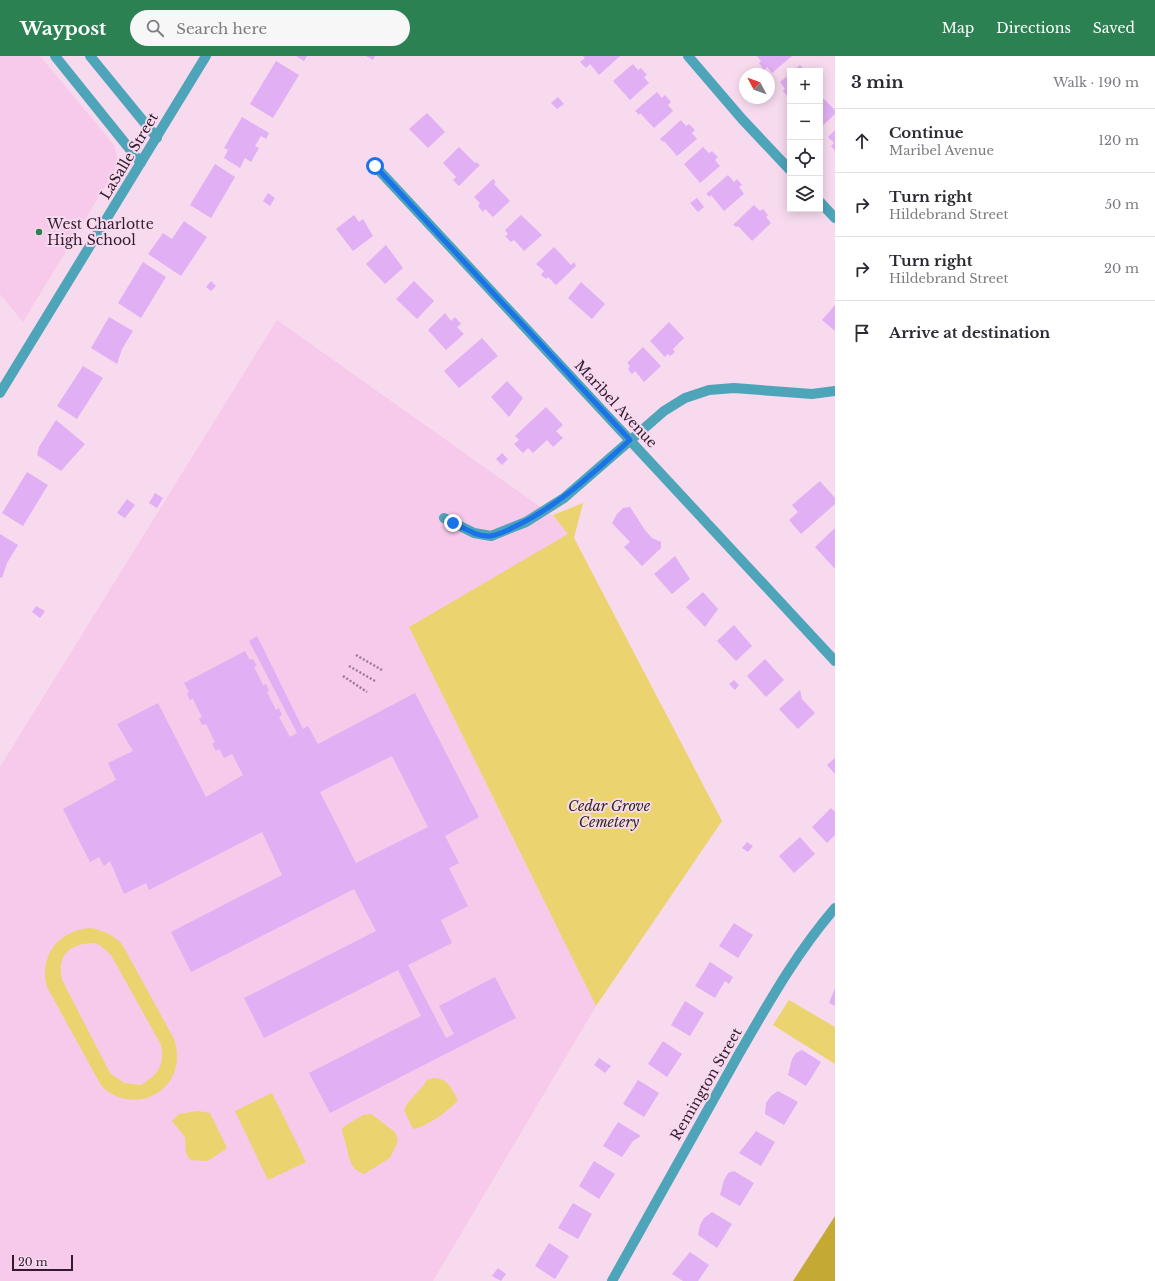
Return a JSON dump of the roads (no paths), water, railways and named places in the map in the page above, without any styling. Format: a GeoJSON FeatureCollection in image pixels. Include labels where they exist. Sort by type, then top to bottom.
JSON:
{"type":"FeatureCollection","features":[{"type":"Feature","properties":{"kind":"street"},"geometry":{"type":"LineString","coordinates":[[55,56],[142,163]]}},
{"type":"Feature","properties":{"kind":"street"},"geometry":{"type":"LineString","coordinates":[[90,56],[157,138]]}},
{"type":"Feature","properties":{"kind":"street","name":"LaSalle Street"},"geometry":{"type":"LineString","coordinates":[[0,394],[206,56]]}},
{"type":"Feature","properties":{"kind":"street"},"geometry":{"type":"LineString","coordinates":[[688,56],[742,119],[787,167]]}},
{"type":"Feature","properties":{"kind":"street","name":"Maribel Avenue"},"geometry":{"type":"LineString","coordinates":[[375,166],[835,660]]}},
{"type":"Feature","properties":{"kind":"street"},"geometry":{"type":"LineString","coordinates":[[823,205],[835,218]]}},
{"type":"Feature","properties":{"kind":"street"},"geometry":{"type":"LineString","coordinates":[[444,518],[474,533],[484,536],[491,536],[504,532],[526,522],[564,498],[664,411],[685,398],[709,390],[734,388],[812,394],[835,391]]}},
{"type":"Feature","properties":{"kind":"street","name":"Remington Street"},"geometry":{"type":"LineString","coordinates":[[612,1281],[703,1116],[788,969],[835,908]]}},
{"type":"Feature","properties":{"kind":"place","name":"West Charlotte High School"},"geometry":{"type":"Point","coordinates":[39,232]}},
{"type":"Feature","properties":{"kind":"park label","name":"Cedar Grove Cemetery"},"geometry":{"type":"Point","coordinates":[609,814]}}]}
